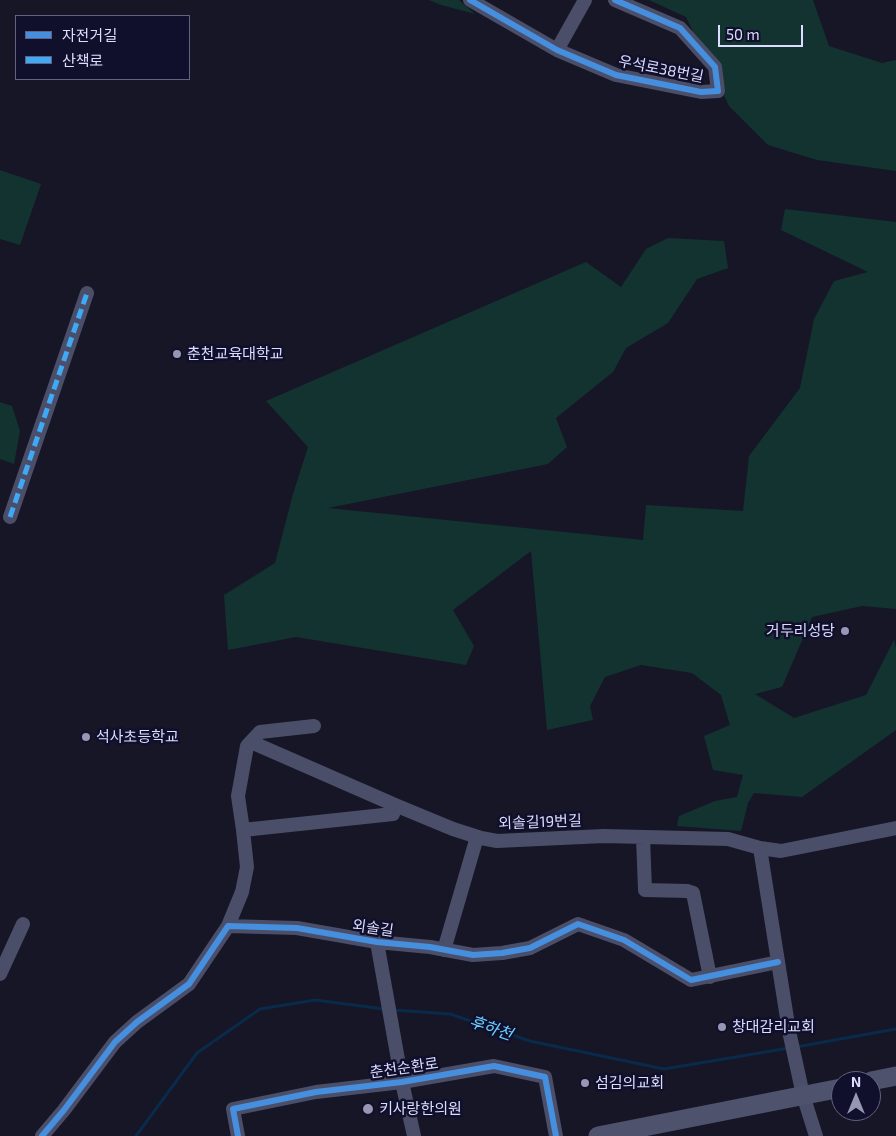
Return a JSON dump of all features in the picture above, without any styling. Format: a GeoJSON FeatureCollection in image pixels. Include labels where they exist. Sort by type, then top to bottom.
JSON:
{"type":"FeatureCollection","features":[{"type":"Feature","properties":{"kind":"street","name":"우석로38번길"},"geometry":{"type":"LineString","coordinates":[[470,0],[557,50],[616,75],[701,92],[718,91],[715,67],[680,28],[614,0]]}},
{"type":"Feature","properties":{"kind":"street"},"geometry":{"type":"LineString","coordinates":[[557,50],[585,0]]}},
{"type":"Feature","properties":{"kind":"street"},"geometry":{"type":"LineString","coordinates":[[10,516],[87,293]]}},
{"type":"Feature","properties":{"kind":"street"},"geometry":{"type":"LineString","coordinates":[[42,1136],[115,1042],[137,1022],[189,984],[228,926],[242,892],[247,867],[238,796],[247,746],[260,732],[314,726]]}},
{"type":"Feature","properties":{"kind":"street","name":"외솔길19번길"},"geometry":{"type":"LineString","coordinates":[[251,742],[395,805],[476,837],[497,841],[604,836],[728,839],[760,848],[781,851],[896,828]]}},
{"type":"Feature","properties":{"kind":"street"},"geometry":{"type":"LineString","coordinates":[[243,830],[393,814],[395,805]]}},
{"type":"Feature","properties":{"kind":"street"},"geometry":{"type":"LineString","coordinates":[[444,950],[476,837]]}},
{"type":"Feature","properties":{"kind":"street"},"geometry":{"type":"LineString","coordinates":[[643,837],[645,890],[687,891],[693,893],[710,977]]}},
{"type":"Feature","properties":{"kind":"street"},"geometry":{"type":"LineString","coordinates":[[760,848],[796,1065],[816,1136]]}},
{"type":"Feature","properties":{"kind":"street"},"geometry":{"type":"LineString","coordinates":[[0,974],[23,924]]}},
{"type":"Feature","properties":{"kind":"street","name":"외솔길"},"geometry":{"type":"LineString","coordinates":[[228,926],[297,928],[377,942],[473,955],[502,954],[530,948],[578,924],[624,940],[691,980],[778,962]]}},
{"type":"Feature","properties":{"kind":"street"},"geometry":{"type":"LineString","coordinates":[[377,942],[402,1082],[414,1136]]}},
{"type":"Feature","properties":{"kind":"street","name":"춘천순환로"},"geometry":{"type":"LineString","coordinates":[[238,1136],[233,1109],[316,1092],[402,1082],[494,1066],[545,1077],[556,1136]]}},
{"type":"Feature","properties":{"kind":"street"},"geometry":{"type":"LineString","coordinates":[[881,1080],[896,1076]]}},
{"type":"Feature","properties":{"kind":"street"},"geometry":{"type":"LineString","coordinates":[[598,1136],[831,1090]]}},
{"type":"Feature","properties":{"kind":"green space"},"geometry":{"type":"Polygon","coordinates":[[[429,0],[459,0],[475,14],[441,5],[429,0]]]}},
{"type":"Feature","properties":{"kind":"green space"},"geometry":{"type":"Polygon","coordinates":[[[649,0],[813,0],[829,46],[882,63],[896,60],[896,171],[817,160],[768,145],[729,106],[686,17],[649,0]]]}},
{"type":"Feature","properties":{"kind":"green space"},"geometry":{"type":"Polygon","coordinates":[[[0,170],[41,184],[20,245],[0,239],[0,170]]]}},
{"type":"Feature","properties":{"kind":"green space"},"geometry":{"type":"Polygon","coordinates":[[[785,209],[896,222],[896,609],[862,606],[812,617],[782,687],[755,694],[794,718],[866,695],[894,640],[896,648],[896,730],[802,797],[754,793],[748,803],[741,831],[677,826],[679,816],[715,801],[737,797],[743,775],[713,770],[704,736],[730,725],[721,695],[692,673],[641,665],[605,677],[590,706],[593,720],[547,730],[531,551],[453,610],[474,646],[466,665],[296,637],[228,650],[224,595],[275,563],[293,494],[308,447],[266,401],[586,262],[621,287],[646,249],[668,238],[724,241],[728,268],[697,279],[668,323],[626,348],[613,372],[556,418],[567,447],[548,464],[328,508],[643,540],[646,505],[743,511],[749,456],[800,388],[814,319],[834,281],[868,272],[781,230],[785,209]]]}},
{"type":"Feature","properties":{"kind":"green space"},"geometry":{"type":"Polygon","coordinates":[[[0,402],[12,406],[20,431],[14,464],[0,459],[0,402]]]}},
{"type":"Feature","properties":{"kind":"waterway","name":"후하천"},"geometry":{"type":"LineString","coordinates":[[136,1136],[197,1053],[260,1009],[315,1000],[384,1009]]}},
{"type":"Feature","properties":{"kind":"waterway","name":"후하천"},"geometry":{"type":"LineString","coordinates":[[393,1010],[450,1014],[530,1041],[664,1069],[789,1048]]}},
{"type":"Feature","properties":{"kind":"waterway","name":"후하천"},"geometry":{"type":"LineString","coordinates":[[796,1047],[896,1029]]}},
{"type":"Feature","properties":{"kind":"marked path"},"geometry":{"type":"LineString","coordinates":[[10,517],[87,293]]}},
{"type":"Feature","properties":{"kind":"cycle path"},"geometry":{"type":"LineString","coordinates":[[470,0],[557,50],[616,75],[701,92],[718,91],[715,67],[680,28],[615,0]]}},
{"type":"Feature","properties":{"kind":"cycle path"},"geometry":{"type":"LineString","coordinates":[[42,1136],[115,1042],[137,1022],[189,984],[228,926],[297,928],[377,942],[430,947],[473,955],[502,953],[530,948],[578,924],[624,940],[691,980],[778,962]]}},
{"type":"Feature","properties":{"kind":"cycle path"},"geometry":{"type":"LineString","coordinates":[[238,1136],[233,1109],[316,1092],[402,1082],[494,1066],[545,1077],[556,1136]]}},
{"type":"Feature","properties":{"kind":"place","name":"춘천교육대학교"},"geometry":{"type":"Point","coordinates":[177,354]}},
{"type":"Feature","properties":{"kind":"place","name":"거두리성당"},"geometry":{"type":"Point","coordinates":[845,631]}},
{"type":"Feature","properties":{"kind":"place","name":"석사초등학교"},"geometry":{"type":"Point","coordinates":[86,737]}},
{"type":"Feature","properties":{"kind":"place","name":"창대감리교회"},"geometry":{"type":"Point","coordinates":[722,1027]}},
{"type":"Feature","properties":{"kind":"place","name":"섬김의교회"},"geometry":{"type":"Point","coordinates":[585,1083]}},
{"type":"Feature","properties":{"kind":"place","name":"키사랑한의원"},"geometry":{"type":"Point","coordinates":[368,1109]}}]}
